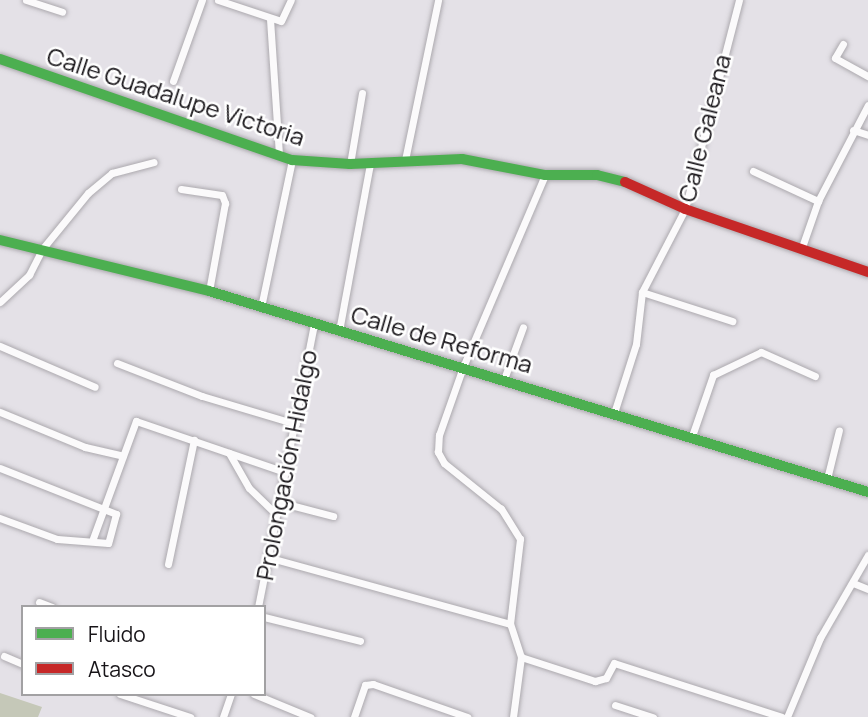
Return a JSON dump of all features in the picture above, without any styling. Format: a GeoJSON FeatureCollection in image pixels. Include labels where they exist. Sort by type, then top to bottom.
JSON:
{"type":"FeatureCollection","features":[{"type":"Feature","properties":{"kind":"main road","name":"Calle Guadalupe Victoria"},"geometry":{"type":"LineString","coordinates":[[0,59],[292,160],[350,164],[462,159],[545,175],[597,175],[642,187],[685,209],[867,268]]}},
{"type":"Feature","properties":{"kind":"main road","name":"Calle de Reforma"},"geometry":{"type":"LineString","coordinates":[[0,240],[43,248],[209,291],[692,436],[868,492]]}},
{"type":"Feature","properties":{"kind":"street"},"geometry":{"type":"LineString","coordinates":[[26,0],[62,12]]}},
{"type":"Feature","properties":{"kind":"street"},"geometry":{"type":"LineString","coordinates":[[173,81],[202,0]]}},
{"type":"Feature","properties":{"kind":"street"},"geometry":{"type":"LineString","coordinates":[[218,0],[270,19],[281,20],[290,0]]}},
{"type":"Feature","properties":{"kind":"street"},"geometry":{"type":"LineString","coordinates":[[250,12],[251,0]]}},
{"type":"Feature","properties":{"kind":"street"},"geometry":{"type":"LineString","coordinates":[[405,160],[438,0]]}},
{"type":"Feature","properties":{"kind":"street","name":"Calle Galeana"},"geometry":{"type":"LineString","coordinates":[[614,413],[636,344],[642,292],[685,209],[739,0]]}},
{"type":"Feature","properties":{"kind":"street"},"geometry":{"type":"LineString","coordinates":[[270,19],[279,156]]}},
{"type":"Feature","properties":{"kind":"street"},"geometry":{"type":"LineString","coordinates":[[843,44],[835,58],[868,76]]}},
{"type":"Feature","properties":{"kind":"street"},"geometry":{"type":"LineString","coordinates":[[350,164],[362,93]]}},
{"type":"Feature","properties":{"kind":"street"},"geometry":{"type":"LineString","coordinates":[[803,247],[818,201],[868,105]]}},
{"type":"Feature","properties":{"kind":"street"},"geometry":{"type":"LineString","coordinates":[[853,130],[868,135]]}},
{"type":"Feature","properties":{"kind":"street"},"geometry":{"type":"LineString","coordinates":[[261,307],[292,160]]}},
{"type":"Feature","properties":{"kind":"street"},"geometry":{"type":"LineString","coordinates":[[0,302],[29,275],[43,248],[88,193],[112,173],[154,162]]}},
{"type":"Feature","properties":{"kind":"street"},"geometry":{"type":"LineString","coordinates":[[339,331],[370,163]]}},
{"type":"Feature","properties":{"kind":"street"},"geometry":{"type":"LineString","coordinates":[[753,171],[818,201]]}},
{"type":"Feature","properties":{"kind":"street"},"geometry":{"type":"LineString","coordinates":[[513,717],[521,657],[510,624],[520,539],[501,509],[444,463],[438,452],[439,435],[463,367],[545,175]]}},
{"type":"Feature","properties":{"kind":"street"},"geometry":{"type":"LineString","coordinates":[[181,189],[222,195],[225,203],[209,291]]}},
{"type":"Feature","properties":{"kind":"street"},"geometry":{"type":"LineString","coordinates":[[642,292],[732,321]]}},
{"type":"Feature","properties":{"kind":"street","name":"Prolongación Hidalgo"},"geometry":{"type":"LineString","coordinates":[[258,605],[314,324]]}},
{"type":"Feature","properties":{"kind":"street"},"geometry":{"type":"LineString","coordinates":[[505,379],[523,327]]}},
{"type":"Feature","properties":{"kind":"street"},"geometry":{"type":"LineString","coordinates":[[0,346],[95,387]]}},
{"type":"Feature","properties":{"kind":"street"},"geometry":{"type":"LineString","coordinates":[[692,436],[713,375],[761,352],[814,376]]}},
{"type":"Feature","properties":{"kind":"street"},"geometry":{"type":"LineString","coordinates":[[117,363],[202,396],[296,424]]}},
{"type":"Feature","properties":{"kind":"street"},"geometry":{"type":"LineString","coordinates":[[0,412],[86,447],[123,456]]}},
{"type":"Feature","properties":{"kind":"street"},"geometry":{"type":"LineString","coordinates":[[92,541],[136,421],[285,472]]}},
{"type":"Feature","properties":{"kind":"street"},"geometry":{"type":"LineString","coordinates":[[827,479],[839,430]]}},
{"type":"Feature","properties":{"kind":"street"},"geometry":{"type":"LineString","coordinates":[[168,564],[194,440]]}},
{"type":"Feature","properties":{"kind":"street"},"geometry":{"type":"LineString","coordinates":[[228,452],[249,488],[276,514]]}},
{"type":"Feature","properties":{"kind":"street"},"geometry":{"type":"LineString","coordinates":[[0,468],[116,514],[108,543],[57,539],[0,518]]}},
{"type":"Feature","properties":{"kind":"street"},"geometry":{"type":"LineString","coordinates":[[279,502],[333,516]]}},
{"type":"Feature","properties":{"kind":"street"},"geometry":{"type":"LineString","coordinates":[[521,657],[595,681],[606,678],[614,663],[785,717],[820,638],[868,555]]}},
{"type":"Feature","properties":{"kind":"street"},"geometry":{"type":"LineString","coordinates":[[267,557],[510,624]]}},
{"type":"Feature","properties":{"kind":"street"},"geometry":{"type":"LineString","coordinates":[[853,583],[868,589]]}},
{"type":"Feature","properties":{"kind":"street"},"geometry":{"type":"LineString","coordinates":[[39,602],[46,605]]}},
{"type":"Feature","properties":{"kind":"street"},"geometry":{"type":"LineString","coordinates":[[266,618],[359,641]]}},
{"type":"Feature","properties":{"kind":"street"},"geometry":{"type":"LineString","coordinates":[[4,656],[21,663]]}},
{"type":"Feature","properties":{"kind":"street"},"geometry":{"type":"LineString","coordinates":[[354,717],[365,685],[373,684],[467,717]]}},
{"type":"Feature","properties":{"kind":"street"},"geometry":{"type":"LineString","coordinates":[[126,696],[190,717]]}},
{"type":"Feature","properties":{"kind":"street"},"geometry":{"type":"LineString","coordinates":[[223,717],[230,696]]}},
{"type":"Feature","properties":{"kind":"street"},"geometry":{"type":"LineString","coordinates":[[259,696],[305,716]]}},
{"type":"Feature","properties":{"kind":"street"},"geometry":{"type":"LineString","coordinates":[[615,705],[653,717]]}},
{"type":"Feature","properties":{"kind":"green space"},"geometry":{"type":"Polygon","coordinates":[[[0,693],[42,707],[38,717],[0,717],[0,693]]]}},
{"type":"Feature","properties":{"kind":"traffic: fast"},"geometry":{"type":"LineString","coordinates":[[0,59],[292,160],[350,164],[462,159],[545,175],[597,175],[625,182]]}},
{"type":"Feature","properties":{"kind":"traffic: fast"},"geometry":{"type":"LineString","coordinates":[[0,240],[209,291],[868,492]]}},
{"type":"Feature","properties":{"kind":"traffic: jam"},"geometry":{"type":"LineString","coordinates":[[625,182],[685,209],[868,272]]}}]}
